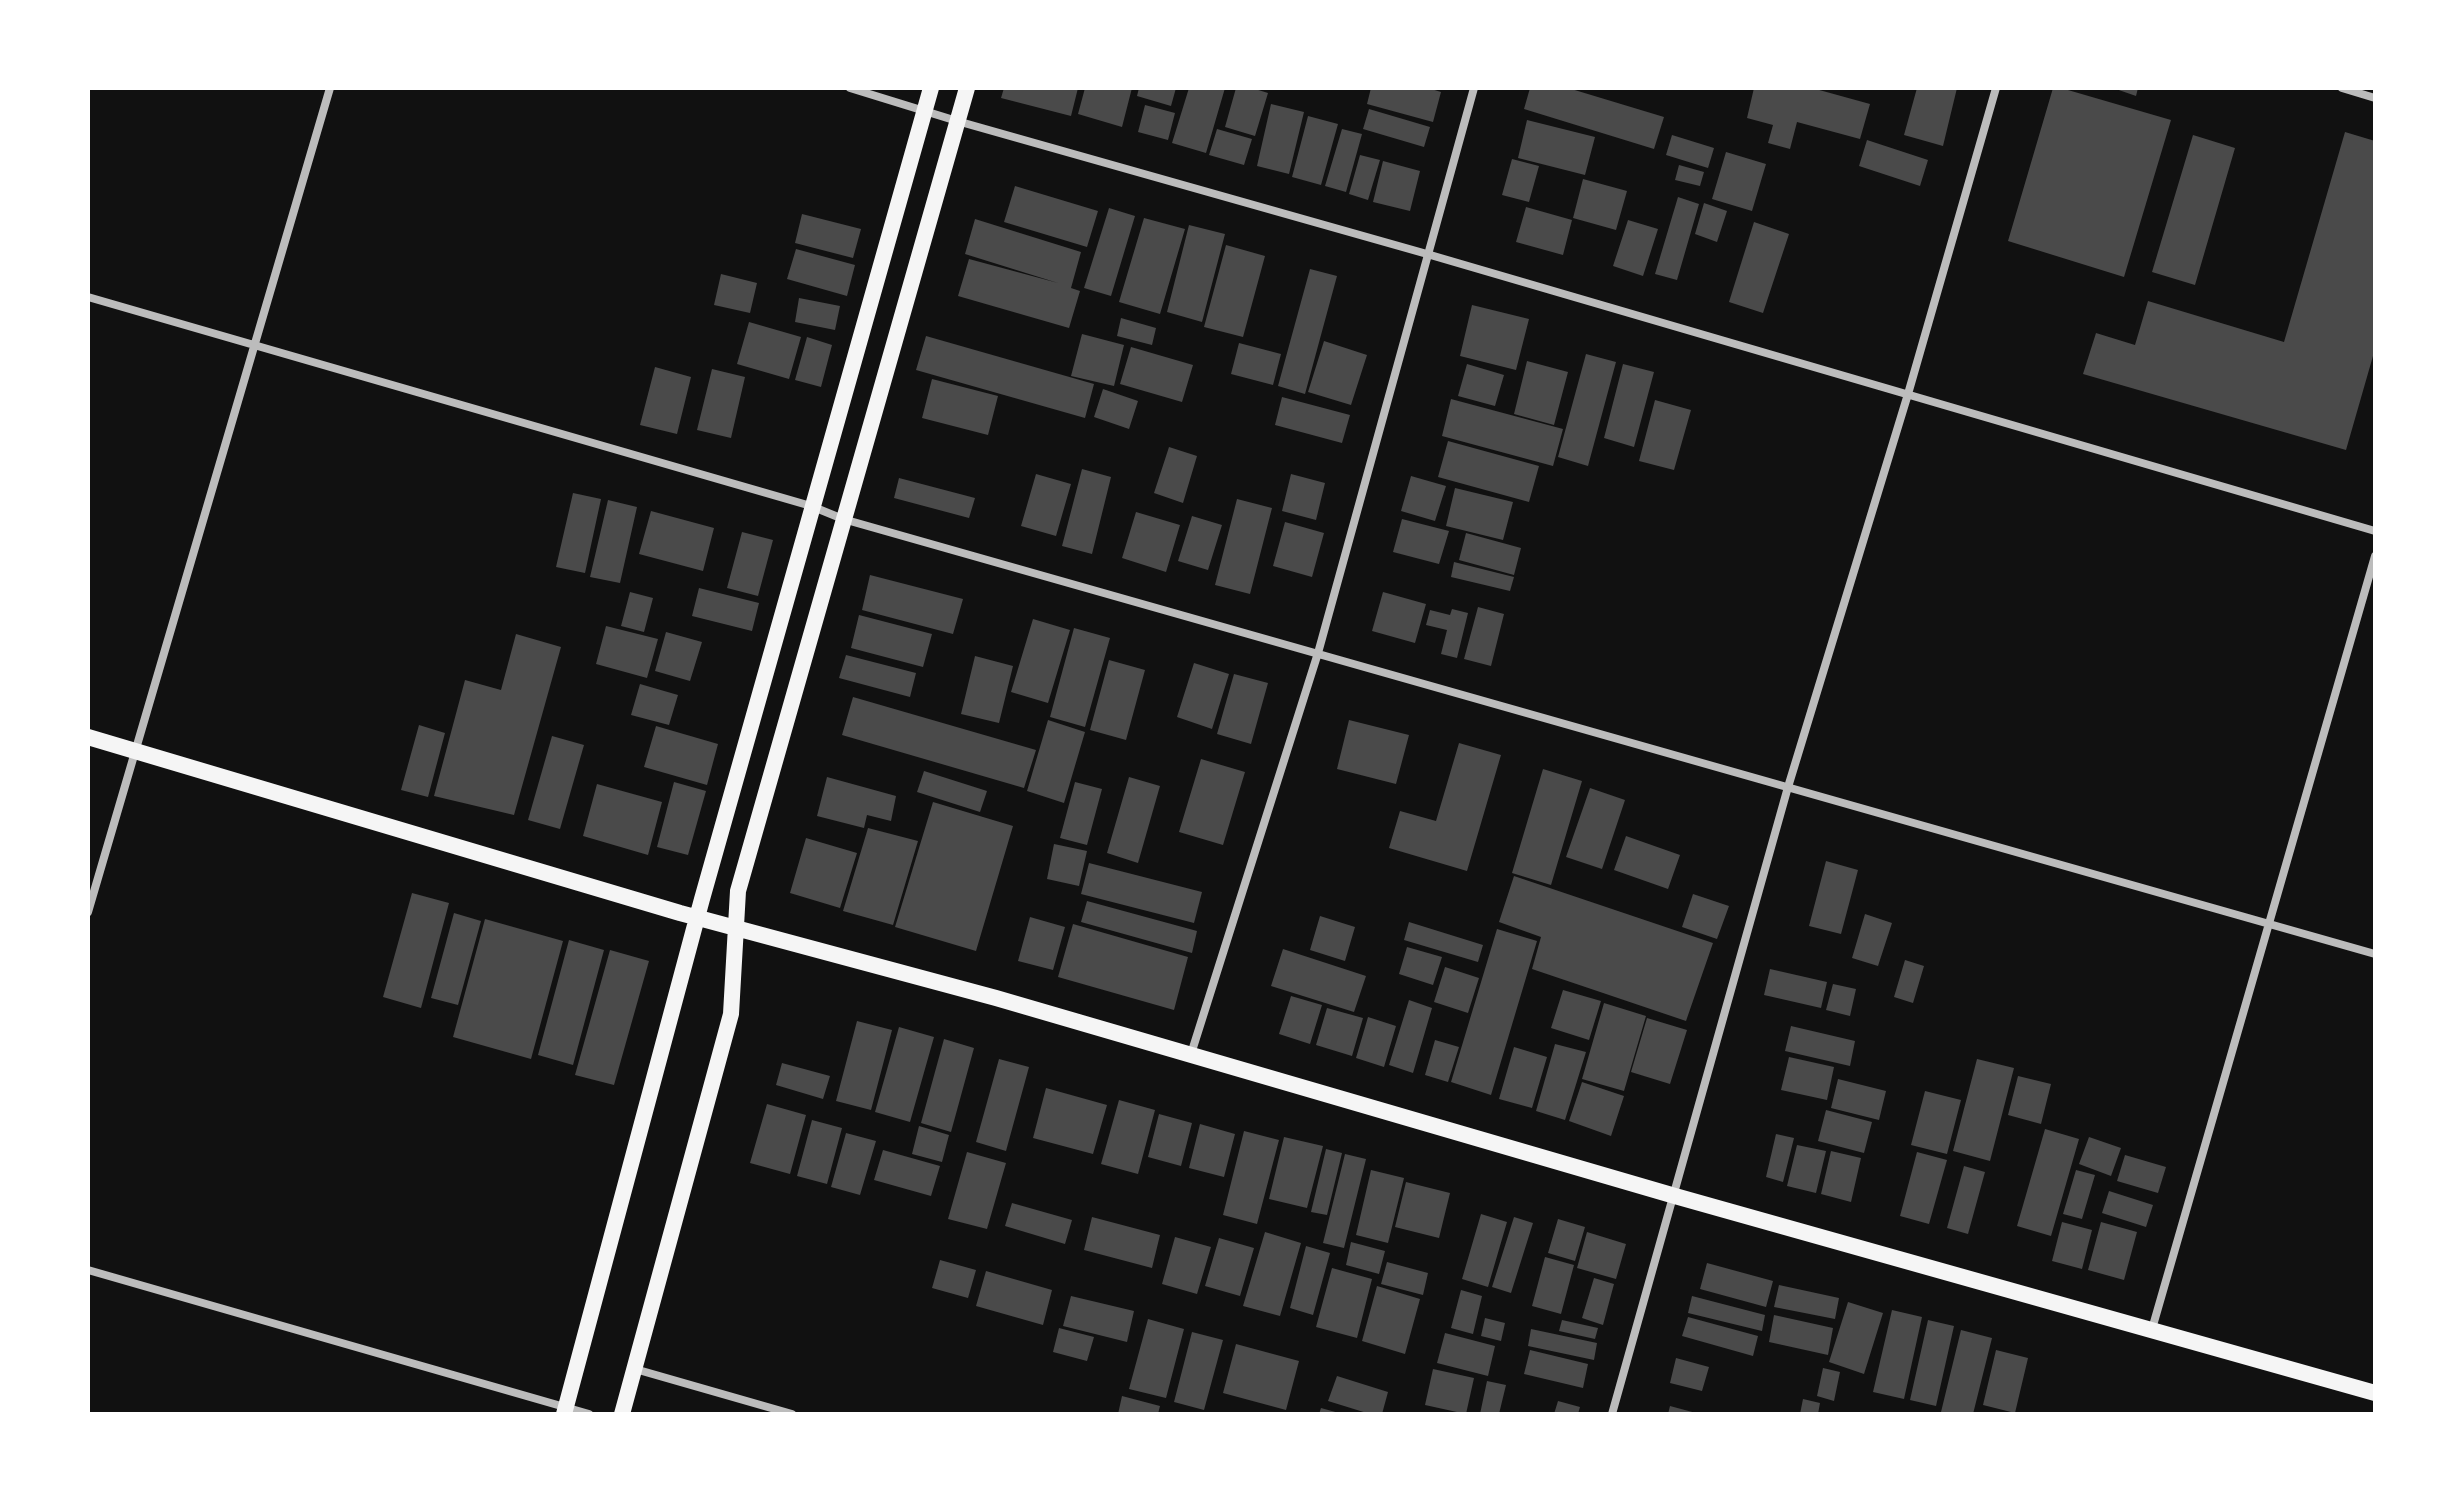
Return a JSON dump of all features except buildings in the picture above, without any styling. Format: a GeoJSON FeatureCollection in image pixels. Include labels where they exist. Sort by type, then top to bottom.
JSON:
{"type":"FeatureCollection","features":[{"type":"Feature","properties":{"kind":"main road"},"geometry":{"type":"LineString","coordinates":[[565,1411],[811,506],[931,88]]}},
{"type":"Feature","properties":{"kind":"main road"},"geometry":{"type":"LineString","coordinates":[[622,1414],[731,1014],[738,891],[967,88]]}},
{"type":"Feature","properties":{"kind":"main road"},"geometry":{"type":"LineString","coordinates":[[88,737],[698,918],[996,998],[1675,1196],[2375,1393]]}},
{"type":"Feature","properties":{"kind":"street"},"geometry":{"type":"LineString","coordinates":[[88,912],[330,88]]}},
{"type":"Feature","properties":{"kind":"street"},"geometry":{"type":"LineString","coordinates":[[850,88],[2375,531]]}},
{"type":"Feature","properties":{"kind":"street"},"geometry":{"type":"LineString","coordinates":[[1191,1055],[1318,653],[1474,88]]}},
{"type":"Feature","properties":{"kind":"street"},"geometry":{"type":"LineString","coordinates":[[1612,1414],[1788,787],[1908,394],[1996,88]]}},
{"type":"Feature","properties":{"kind":"street"},"geometry":{"type":"LineString","coordinates":[[2342,88],[2375,98]]}},
{"type":"Feature","properties":{"kind":"street"},"geometry":{"type":"LineString","coordinates":[[88,297],[811,506],[843,519],[2375,954]]}},
{"type":"Feature","properties":{"kind":"street"},"geometry":{"type":"LineString","coordinates":[[2152,1329],[2375,556]]}},
{"type":"Feature","properties":{"kind":"street"},"geometry":{"type":"LineString","coordinates":[[88,1270],[565,1411],[589,1414]]}},
{"type":"Feature","properties":{"kind":"street"},"geometry":{"type":"LineString","coordinates":[[635,1369],[792,1414]]}}]}
